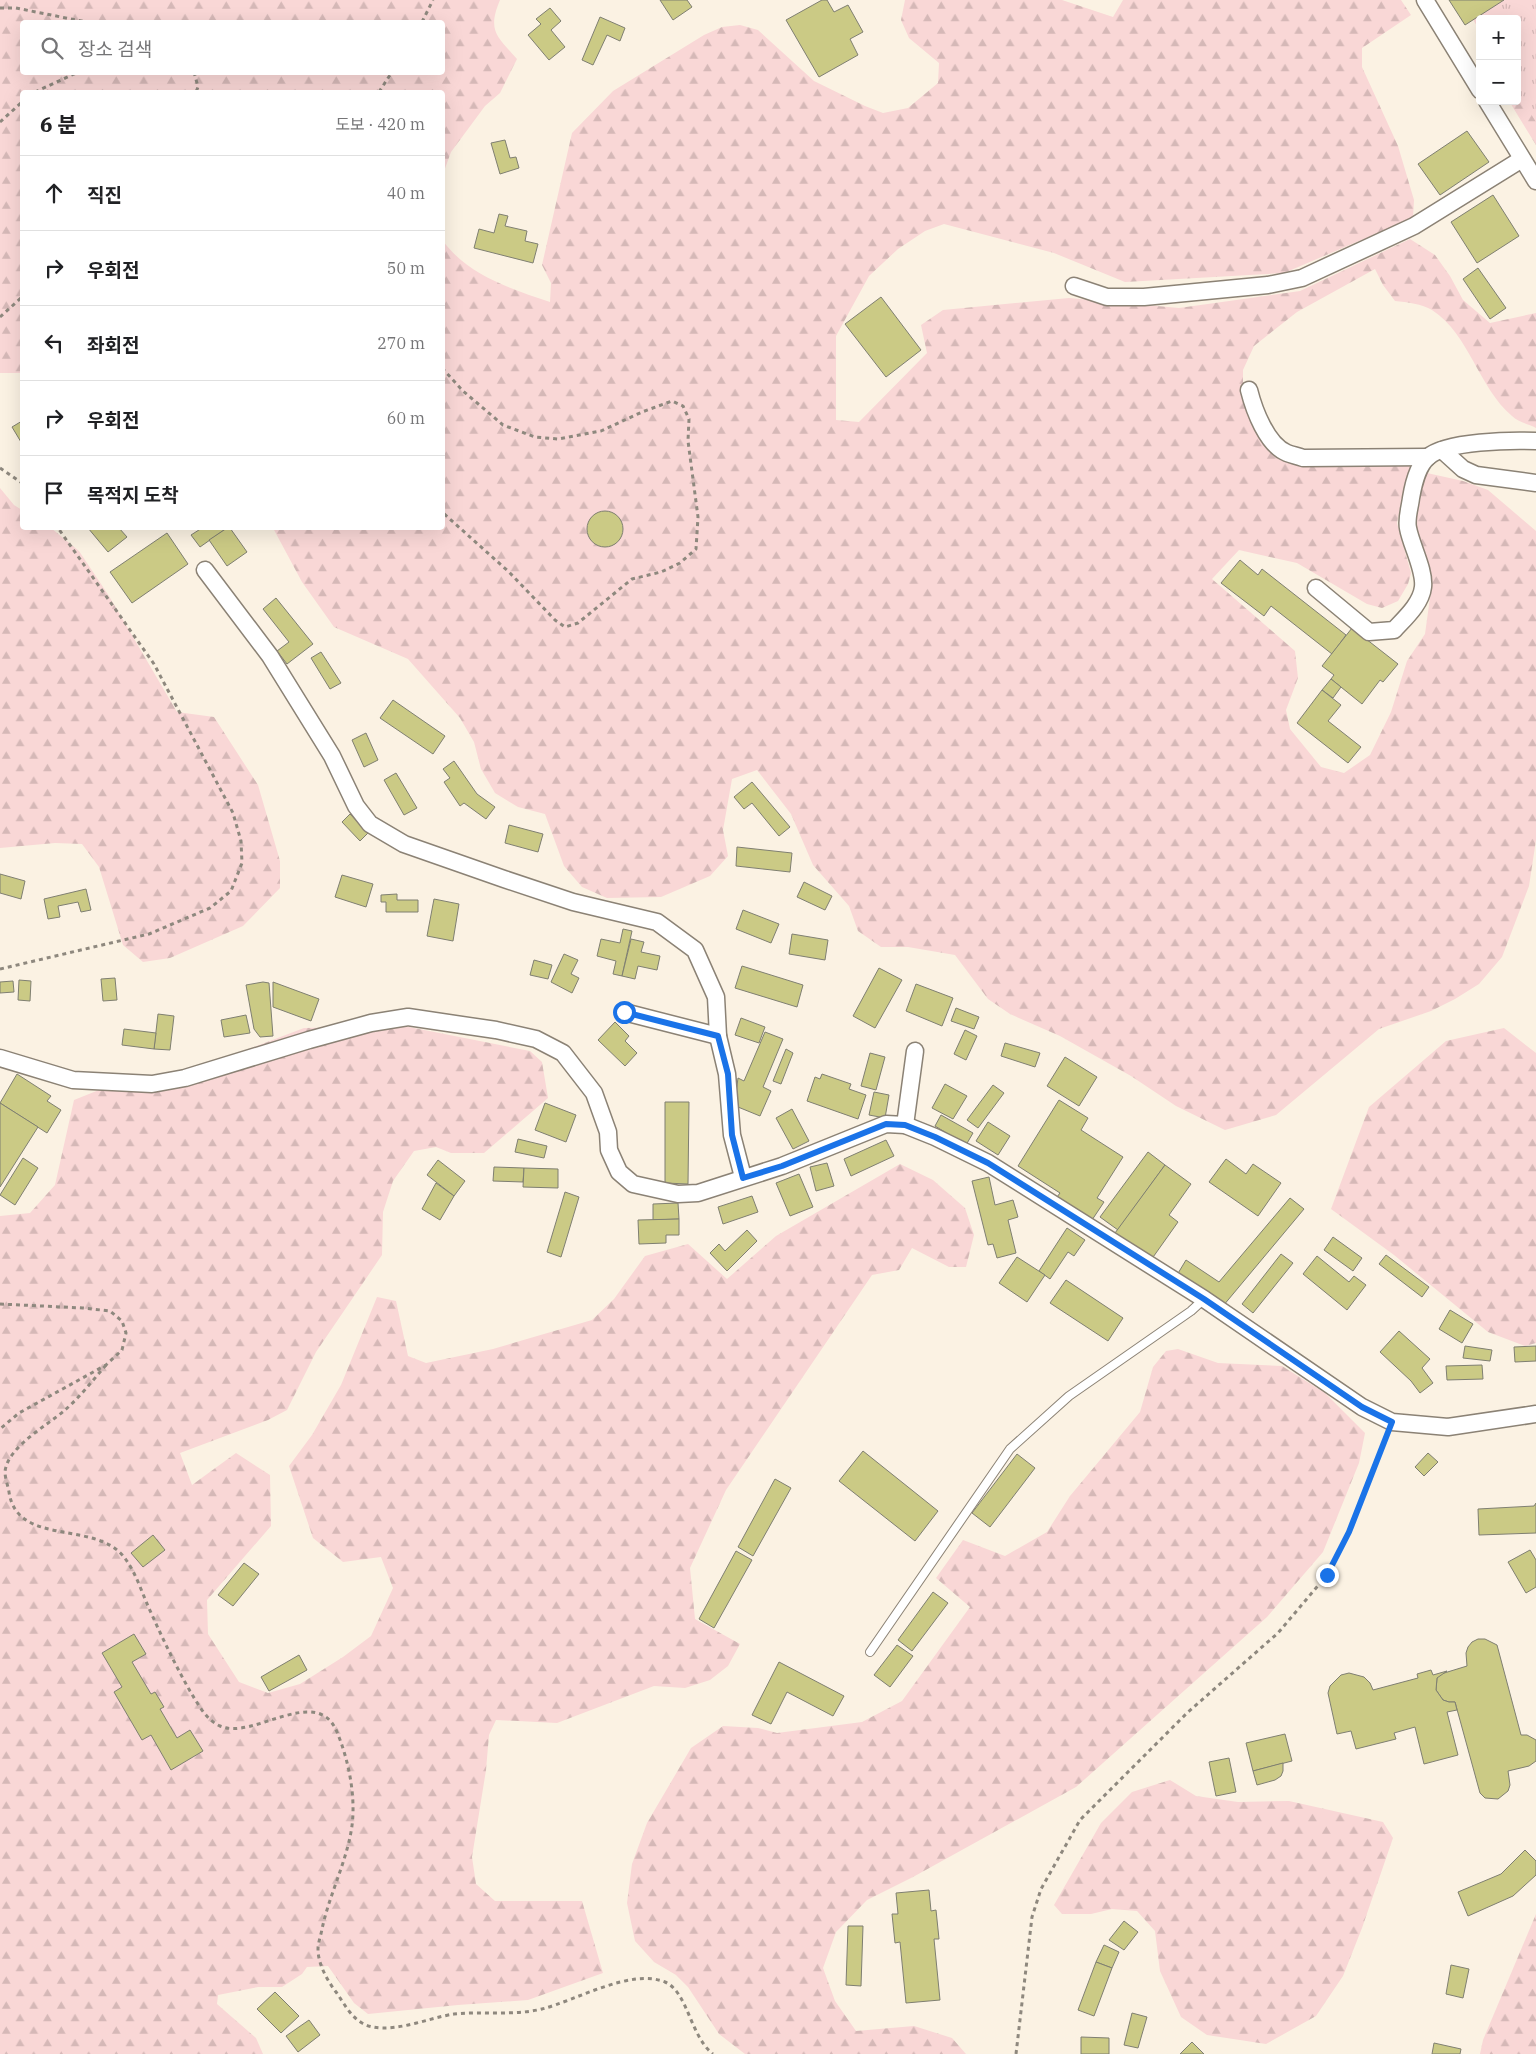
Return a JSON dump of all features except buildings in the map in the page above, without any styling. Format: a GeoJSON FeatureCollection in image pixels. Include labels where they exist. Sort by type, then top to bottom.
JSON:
{"type":"FeatureCollection","features":[{"type":"Feature","properties":{"kind":"street"},"geometry":{"type":"LineString","coordinates":[[1425,0],[1476,83]]}},
{"type":"Feature","properties":{"kind":"street"},"geometry":{"type":"LineString","coordinates":[[1488,105],[1536,181]]}},
{"type":"Feature","properties":{"kind":"street"},"geometry":{"type":"LineString","coordinates":[[1074,286],[1107,297],[1144,297],[1268,285],[1302,278],[1414,226],[1522,159]]}},
{"type":"Feature","properties":{"kind":"street"},"geometry":{"type":"LineString","coordinates":[[1249,390],[1254,412],[1264,430],[1286,453],[1302,458],[1435,453],[1478,443],[1510,440],[1536,441]]}},
{"type":"Feature","properties":{"kind":"street"},"geometry":{"type":"LineString","coordinates":[[1435,453],[1476,476],[1536,483]]}},
{"type":"Feature","properties":{"kind":"street"},"geometry":{"type":"LineString","coordinates":[[1316,588],[1369,632],[1394,630],[1418,604],[1424,586],[1418,558],[1407,527],[1413,482],[1435,453]]}},
{"type":"Feature","properties":{"kind":"street"},"geometry":{"type":"LineString","coordinates":[[205,570],[270,656],[332,756],[356,806],[370,824],[404,844],[495,876],[573,902],[656,922],[695,950],[716,997],[718,1036],[728,1074],[732,1135],[743,1178]]}},
{"type":"Feature","properties":{"kind":"street"},"geometry":{"type":"LineString","coordinates":[[624,1012],[718,1036]]}},
{"type":"Feature","properties":{"kind":"street"},"geometry":{"type":"LineString","coordinates":[[0,1058],[73,1080],[152,1084],[185,1078],[371,1023],[408,1017],[496,1030],[536,1039],[563,1053],[594,1093],[608,1132],[609,1150],[619,1172],[633,1184],[678,1194],[698,1193],[782,1166],[886,1124],[905,1125],[935,1137],[988,1163],[1204,1299],[1362,1407],[1392,1422],[1448,1427],[1536,1414]]}},
{"type":"Feature","properties":{"kind":"street"},"geometry":{"type":"LineString","coordinates":[[905,1125],[915,1051]]}},
{"type":"Feature","properties":{"kind":"lane"},"geometry":{"type":"LineString","coordinates":[[870,1652],[1010,1449],[1069,1396],[1191,1311],[1204,1299]]}},
{"type":"Feature","properties":{"kind":"path"},"geometry":{"type":"LineString","coordinates":[[423,20],[434,0]]}},
{"type":"Feature","properties":{"kind":"path"},"geometry":{"type":"LineString","coordinates":[[0,8],[16,8],[76,20]]}},
{"type":"Feature","properties":{"kind":"path"},"geometry":{"type":"LineString","coordinates":[[40,90],[72,75]]}},
{"type":"Feature","properties":{"kind":"path"},"geometry":{"type":"LineString","coordinates":[[195,75],[198,87],[197,90]]}},
{"type":"Feature","properties":{"kind":"path"},"geometry":{"type":"LineString","coordinates":[[380,90],[390,75]]}},
{"type":"Feature","properties":{"kind":"path"},"geometry":{"type":"LineString","coordinates":[[0,122],[20,104]]}},
{"type":"Feature","properties":{"kind":"path"},"geometry":{"type":"LineString","coordinates":[[0,317],[20,298]]}},
{"type":"Feature","properties":{"kind":"path"},"geometry":{"type":"LineString","coordinates":[[445,371],[463,391],[503,425],[536,437],[558,439],[601,431],[642,412],[672,401],[683,406],[689,419],[688,442],[698,517],[696,549],[680,563],[661,572],[632,578],[578,623],[565,627],[555,620],[509,572],[445,515]]}},
{"type":"Feature","properties":{"kind":"path"},"geometry":{"type":"LineString","coordinates":[[0,468],[20,481]]}},
{"type":"Feature","properties":{"kind":"path"},"geometry":{"type":"LineString","coordinates":[[0,968],[149,934],[210,908],[231,891],[242,863],[241,841],[233,814],[154,664],[59,530]]}},
{"type":"Feature","properties":{"kind":"path"},"geometry":{"type":"LineString","coordinates":[[0,1304],[110,1311],[122,1321],[126,1333],[122,1350],[67,1409],[15,1451],[5,1470],[10,1502],[22,1517],[48,1531],[101,1539],[122,1554],[132,1570],[174,1665],[201,1710],[218,1726],[232,1730],[298,1713],[321,1713],[331,1720],[345,1754],[353,1801],[351,1830],[325,1916],[318,1948],[322,1966],[331,1985],[352,2015],[363,2023],[377,2029],[455,2014],[527,2012],[543,2009],[623,1981],[651,1978],[669,1984],[681,1996],[697,2036],[713,2054]]}},
{"type":"Feature","properties":{"kind":"path"},"geometry":{"type":"LineString","coordinates":[[0,1430],[19,1414],[106,1365]]}},
{"type":"Feature","properties":{"kind":"path"},"geometry":{"type":"LineString","coordinates":[[1016,2054],[1032,1917],[1041,1889],[1080,1820],[1187,1713],[1278,1633],[1327,1575],[1349,1532],[1392,1422]]}},
{"type":"Feature","properties":{"kind":"green space"},"geometry":{"type":"Polygon","coordinates":[[[0,0],[500,0],[496,10],[494,26],[499,38],[517,59],[500,93],[485,106],[451,152],[445,168],[445,90],[20,90],[20,373],[0,373],[0,0]]]}},
{"type":"Feature","properties":{"kind":"green space"},"geometry":{"type":"Polygon","coordinates":[[[905,0],[1062,0],[1113,17],[1123,0],[1401,0],[1411,15],[1362,48],[1362,67],[1398,146],[1414,200],[1413,218],[1284,273],[1125,282],[1054,253],[944,224],[925,231],[898,249],[869,276],[836,336],[836,420],[859,422],[927,353],[921,325],[943,310],[1069,298],[1179,308],[1300,291],[1410,239],[1435,255],[1450,276],[1463,300],[1490,323],[1536,313],[1536,428],[1514,418],[1500,404],[1490,391],[1456,333],[1445,321],[1424,306],[1395,301],[1383,285],[1375,269],[1297,312],[1254,346],[1243,370],[1243,397],[1266,444],[1286,462],[1306,465],[1414,465],[1405,482],[1397,523],[1411,573],[1408,584],[1398,601],[1382,608],[1367,604],[1297,563],[1239,550],[1212,579],[1295,651],[1298,678],[1286,710],[1290,729],[1321,767],[1344,773],[1370,755],[1391,712],[1407,661],[1425,634],[1432,583],[1415,524],[1418,497],[1427,473],[1463,481],[1488,490],[1536,531],[1536,840],[1529,886],[1502,957],[1479,984],[1455,999],[1431,1011],[1379,1029],[1276,1115],[1225,1130],[1176,1106],[1131,1076],[1060,1036],[1010,1014],[988,999],[955,955],[908,947],[881,947],[858,931],[849,906],[813,865],[791,814],[757,770],[732,779],[723,830],[728,856],[710,876],[661,897],[607,898],[582,887],[564,866],[545,814],[518,807],[495,793],[481,769],[474,742],[460,718],[408,659],[334,627],[302,582],[274,530],[445,530],[445,243],[453,253],[478,272],[520,292],[550,302],[551,283],[542,265],[572,133],[613,91],[704,35],[722,27],[740,25],[758,30],[814,81],[883,113],[908,108],[938,83],[939,63],[909,38],[901,20],[905,0]]]}},
{"type":"Feature","properties":{"kind":"green space"},"geometry":{"type":"Polygon","coordinates":[[[1461,0],[1536,0],[1536,122],[1521,98],[1521,15],[1476,15],[1476,24],[1461,0]]]}},
{"type":"Feature","properties":{"kind":"green space"},"geometry":{"type":"Polygon","coordinates":[[[1521,46],[1536,85],[1536,145],[1511,105],[1521,105],[1521,46]]]}},
{"type":"Feature","properties":{"kind":"green space"},"geometry":{"type":"Polygon","coordinates":[[[0,488],[14,505],[20,509],[20,530],[53,530],[79,551],[109,596],[177,712],[214,717],[258,785],[280,861],[280,888],[243,926],[170,958],[143,962],[123,945],[99,867],[82,844],[55,843],[0,848],[0,488]]]}},
{"type":"Feature","properties":{"kind":"green space"},"geometry":{"type":"Polygon","coordinates":[[[404,1026],[530,1051],[542,1062],[548,1098],[484,1153],[451,1153],[436,1147],[414,1151],[393,1181],[383,1212],[382,1255],[316,1352],[287,1410],[268,1420],[180,1453],[192,1485],[236,1453],[270,1475],[271,1526],[207,1600],[208,1634],[239,1682],[268,1693],[300,1684],[343,1657],[371,1636],[393,1588],[381,1557],[343,1562],[313,1538],[289,1466],[312,1435],[341,1385],[377,1297],[396,1301],[408,1356],[426,1363],[493,1349],[592,1320],[614,1299],[645,1256],[688,1244],[727,1279],[776,1236],[900,1164],[933,1180],[965,1208],[974,1235],[966,1267],[949,1267],[912,1248],[899,1270],[872,1275],[726,1490],[690,1568],[695,1619],[740,1644],[728,1666],[710,1680],[685,1688],[654,1686],[557,1723],[496,1720],[489,1735],[486,1770],[472,1857],[476,1884],[495,1901],[582,1901],[603,1973],[528,2000],[368,2014],[354,2003],[328,1966],[307,1967],[302,1974],[282,1987],[258,1987],[218,1995],[217,2004],[256,2038],[263,2054],[0,2054],[0,1216],[30,1213],[55,1185],[74,1100],[99,1090],[147,1088],[304,1028],[404,1026]]]}},
{"type":"Feature","properties":{"kind":"green space"},"geometry":{"type":"Polygon","coordinates":[[[1504,1028],[1536,1053],[1536,1343],[1525,1346],[1488,1332],[1394,1255],[1331,1209],[1369,1107],[1446,1041],[1504,1028]]]}},
{"type":"Feature","properties":{"kind":"green space"},"geometry":{"type":"Polygon","coordinates":[[[1178,1349],[1218,1363],[1282,1366],[1325,1393],[1365,1433],[1359,1463],[1323,1552],[1267,1617],[1076,1787],[913,1877],[867,1900],[836,1932],[823,1968],[835,2001],[856,2031],[914,2026],[952,2038],[966,2054],[745,2054],[719,2034],[688,1987],[676,1975],[654,1962],[635,1941],[627,1903],[632,1864],[647,1823],[691,1748],[723,1726],[758,1728],[777,1733],[862,1722],[902,1701],[970,1607],[936,1578],[963,1540],[1005,1556],[1047,1532],[1070,1496],[1140,1412],[1153,1367],[1166,1351],[1178,1349]]]}},
{"type":"Feature","properties":{"kind":"green space"},"geometry":{"type":"Polygon","coordinates":[[[1170,1780],[1196,1796],[1238,1802],[1289,1801],[1383,1822],[1393,1838],[1362,1928],[1343,1976],[1316,2016],[1266,2044],[1207,2035],[1181,2017],[1160,1971],[1155,1931],[1137,1911],[1112,1909],[1091,1914],[1062,1914],[1054,1905],[1101,1823],[1132,1792],[1170,1780]]]}},
{"type":"Feature","properties":{"kind":"green space"},"geometry":{"type":"Polygon","coordinates":[[[1536,1914],[1536,2054],[1480,2054],[1483,2040],[1536,1914]]]}},
{"type":"Feature","properties":{"kind":"route"},"geometry":{"type":"LineString","coordinates":[[624,1012],[718,1036],[728,1074],[732,1135],[743,1178],[782,1166],[842,1142],[866,1130],[886,1124],[905,1125],[935,1137],[988,1163],[1204,1299],[1362,1407],[1392,1422],[1349,1532],[1327,1575]]}}]}
